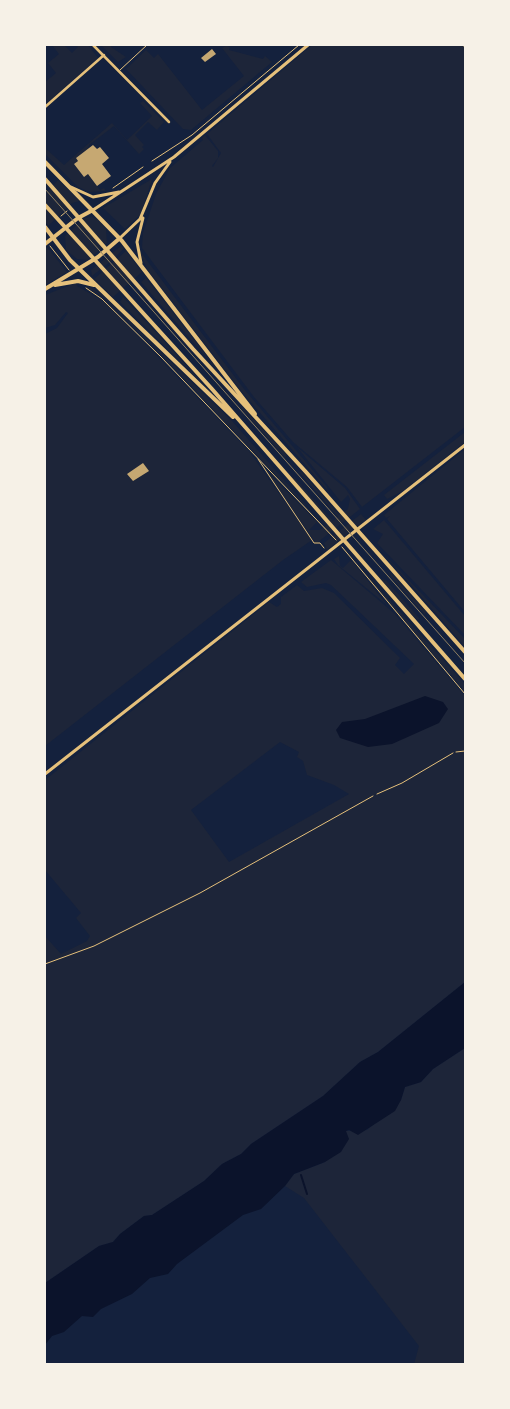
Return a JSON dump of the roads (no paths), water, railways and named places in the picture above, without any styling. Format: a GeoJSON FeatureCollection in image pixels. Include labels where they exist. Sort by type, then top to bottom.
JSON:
{"type":"FeatureCollection","features":[{"type":"Feature","properties":{"kind":"main road"},"geometry":{"type":"LineString","coordinates":[[45,162],[120,238],[264,426]]}},
{"type":"Feature","properties":{"kind":"main road"},"geometry":{"type":"LineString","coordinates":[[45,179],[193,349],[343,513],[465,652]]}},
{"type":"Feature","properties":{"kind":"main road"},"geometry":{"type":"LineString","coordinates":[[45,205],[120,290],[186,360],[347,550],[465,679]]}},
{"type":"Feature","properties":{"kind":"main road"},"geometry":{"type":"LineString","coordinates":[[47,245],[78,218],[93,210]]}},
{"type":"Feature","properties":{"kind":"main road"},"geometry":{"type":"LineString","coordinates":[[45,227],[79,268],[242,426]]}},
{"type":"Feature","properties":{"kind":"main road"},"geometry":{"type":"LineString","coordinates":[[45,289],[79,268],[120,238]]}},
{"type":"Feature","properties":{"kind":"main road"},"geometry":{"type":"LineString","coordinates":[[50,286],[82,280],[101,290]]}},
{"type":"Feature","properties":{"kind":"street"},"geometry":{"type":"LineString","coordinates":[[93,45],[168,122]]}},
{"type":"Feature","properties":{"kind":"street"},"geometry":{"type":"LineString","coordinates":[[93,210],[174,157],[308,45]]}},
{"type":"Feature","properties":{"kind":"street"},"geometry":{"type":"LineString","coordinates":[[45,107],[104,55]]}},
{"type":"Feature","properties":{"kind":"street"},"geometry":{"type":"LineString","coordinates":[[143,268],[137,248],[145,212],[155,184],[174,157]]}},
{"type":"Feature","properties":{"kind":"street"},"geometry":{"type":"LineString","coordinates":[[68,185],[93,197],[122,191]]}},
{"type":"Feature","properties":{"kind":"street"},"geometry":{"type":"LineString","coordinates":[[120,238],[139,222],[145,212]]}},
{"type":"Feature","properties":{"kind":"street"},"geometry":{"type":"LineString","coordinates":[[45,774],[465,446]]}},
{"type":"Feature","properties":{"kind":"lane"},"geometry":{"type":"LineString","coordinates":[[119,71],[147,45]]}},
{"type":"Feature","properties":{"kind":"lane"},"geometry":{"type":"LineString","coordinates":[[377,794],[402,783],[453,753]]}},
{"type":"Feature","properties":{"kind":"waterway"},"geometry":{"type":"LineString","coordinates":[[301,1175],[307,1194]]}},
{"type":"Feature","properties":{"kind":"tram line"},"geometry":{"type":"LineString","coordinates":[[45,189],[465,663]]}}]}
